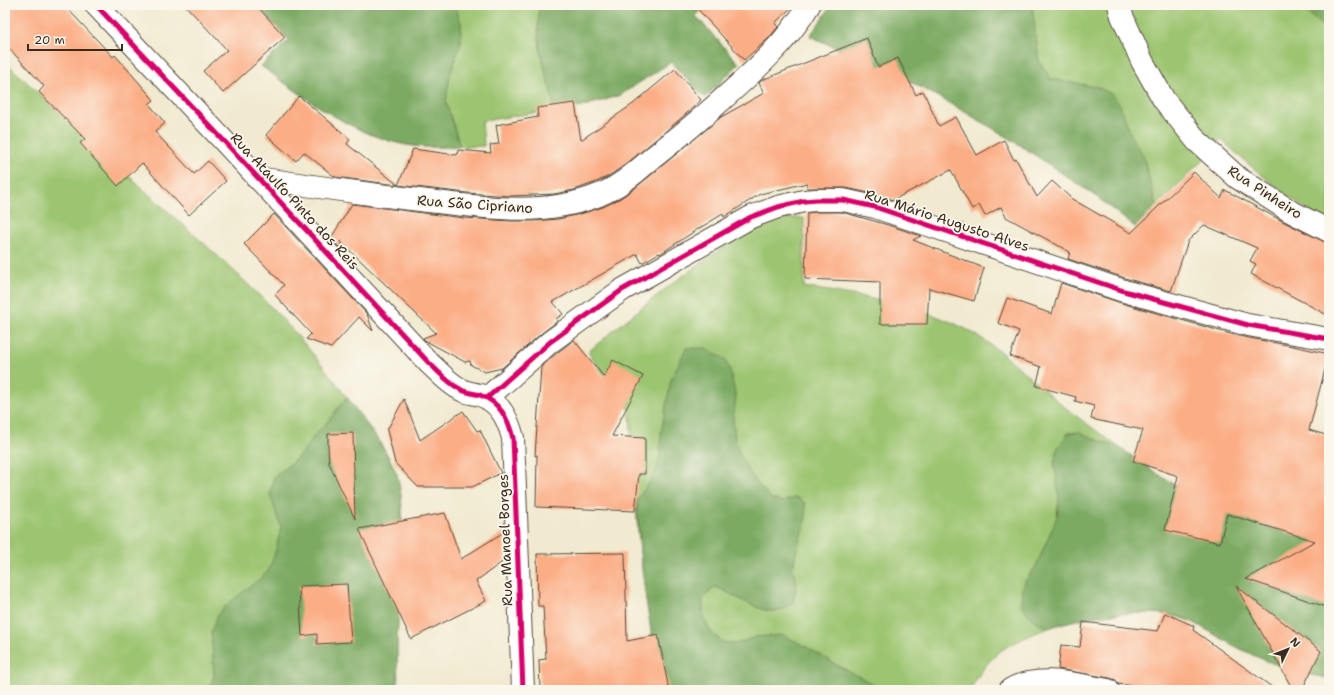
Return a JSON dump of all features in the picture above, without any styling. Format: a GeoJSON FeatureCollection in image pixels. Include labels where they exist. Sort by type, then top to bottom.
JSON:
{"type":"FeatureCollection","features":[{"type":"Feature","properties":{"kind":"street","name":"Rua Ataulfo Pinto dos Reis"},"geometry":{"type":"LineString","coordinates":[[96,5],[429,363],[452,385],[461,390],[487,398]]}},
{"type":"Feature","properties":{"kind":"street","name":"Rua São Cipriano"},"geometry":{"type":"LineString","coordinates":[[257,178],[358,193],[478,207],[512,209],[556,206],[587,199],[615,187],[627,179],[684,133],[752,73],[802,17],[809,5]]}},
{"type":"Feature","properties":{"kind":"street","name":"Rua Pinheiro"},"geometry":{"type":"LineString","coordinates":[[1119,5],[1122,16],[1142,61],[1164,100],[1197,141],[1238,178],[1290,211],[1329,231]]}},
{"type":"Feature","properties":{"kind":"street","name":"Rua Mário Augusto Alves"},"geometry":{"type":"LineString","coordinates":[[487,398],[550,342],[622,290],[751,217],[785,205],[816,200],[843,200],[875,207],[1124,291],[1248,325],[1329,339]]}},
{"type":"Feature","properties":{"kind":"street","name":"Rua Manoel Borges"},"geometry":{"type":"LineString","coordinates":[[487,398],[502,411],[507,418],[513,438],[523,690]]}},
{"type":"Feature","properties":{"kind":"street"},"geometry":{"type":"LineString","coordinates":[[1010,690],[1018,685],[1028,682],[1042,681],[1108,690]]}},
{"type":"Feature","properties":{"kind":"green space"},"geometry":{"type":"Polygon","coordinates":[[[257,5],[706,5],[696,16],[739,64],[705,98],[671,62],[620,95],[605,100],[584,106],[482,121],[484,146],[412,146],[382,139],[345,122],[311,101],[261,66],[289,40],[257,5]]]}},
{"type":"Feature","properties":{"kind":"green space"},"geometry":{"type":"Polygon","coordinates":[[[257,5],[455,5],[461,23],[461,43],[450,75],[446,102],[460,146],[416,146],[382,139],[345,122],[311,101],[261,66],[289,40],[257,5]]]}},
{"type":"Feature","properties":{"kind":"green space"},"geometry":{"type":"Polygon","coordinates":[[[539,5],[706,5],[696,16],[739,64],[705,98],[671,62],[620,95],[584,106],[555,110],[540,50],[538,28],[539,5]]]}},
{"type":"Feature","properties":{"kind":"green space"},"geometry":{"type":"Polygon","coordinates":[[[832,5],[1329,5],[1329,225],[1273,184],[1221,139],[1201,162],[1135,227],[1097,197],[1052,166],[966,112],[898,75],[810,36],[832,5]]]}},
{"type":"Feature","properties":{"kind":"green space"},"geometry":{"type":"Polygon","coordinates":[[[832,5],[1032,5],[1039,61],[1051,79],[1097,87],[1112,94],[1120,105],[1133,140],[1143,155],[1156,206],[1135,227],[1097,197],[1011,139],[898,75],[810,36],[832,5]]]}},
{"type":"Feature","properties":{"kind":"green space"},"geometry":{"type":"Polygon","coordinates":[[[1299,5],[1329,5],[1329,28],[1320,24],[1299,5]]]}},
{"type":"Feature","properties":{"kind":"green space"},"geometry":{"type":"Polygon","coordinates":[[[5,62],[229,266],[270,306],[296,334],[345,394],[385,451],[397,477],[402,501],[397,661],[398,690],[5,690],[5,62]]]}},
{"type":"Feature","properties":{"kind":"green space"},"geometry":{"type":"Polygon","coordinates":[[[787,218],[804,218],[804,287],[848,294],[894,304],[938,317],[959,326],[989,343],[1071,412],[1185,492],[1210,506],[1239,518],[1304,532],[1329,678],[1303,673],[1253,655],[1185,619],[1163,614],[1124,613],[1078,619],[1035,633],[1008,646],[992,658],[976,679],[970,690],[661,690],[646,600],[640,552],[634,489],[630,411],[588,352],[659,294],[723,248],[754,229],[787,218]]]}},
{"type":"Feature","properties":{"kind":"green space"},"geometry":{"type":"Polygon","coordinates":[[[686,348],[706,348],[725,359],[730,370],[736,398],[733,420],[736,445],[747,469],[759,486],[772,499],[782,502],[796,497],[805,503],[806,518],[793,568],[797,586],[792,603],[779,611],[764,610],[715,587],[703,598],[703,618],[711,632],[723,642],[736,644],[755,637],[783,635],[884,690],[661,690],[646,600],[640,552],[637,500],[656,471],[660,454],[661,432],[671,380],[686,348]]]}},
{"type":"Feature","properties":{"kind":"green space"},"geometry":{"type":"Polygon","coordinates":[[[347,397],[378,440],[389,459],[397,474],[401,494],[402,551],[397,639],[398,690],[209,690],[214,675],[211,632],[218,614],[269,570],[276,550],[281,527],[270,494],[274,477],[302,453],[314,436],[347,397]]]}},
{"type":"Feature","properties":{"kind":"green space"},"geometry":{"type":"Polygon","coordinates":[[[1080,432],[1120,448],[1203,502],[1237,517],[1304,532],[1329,534],[1329,678],[1291,670],[1266,661],[1242,650],[1186,619],[1175,616],[1147,613],[1105,615],[1083,618],[1048,628],[1032,619],[1021,604],[1022,586],[1036,566],[1057,517],[1059,496],[1054,463],[1058,447],[1068,433],[1080,432]]]}},
{"type":"Feature","properties":{"kind":"building"},"geometry":{"type":"Polygon","coordinates":[[[5,5],[64,5],[113,57],[115,55],[154,100],[149,104],[165,123],[155,132],[194,174],[208,161],[226,181],[189,215],[142,163],[118,186],[80,143],[85,139],[39,92],[44,86],[5,44],[5,5]]]}},
{"type":"Feature","properties":{"kind":"building"},"geometry":{"type":"Polygon","coordinates":[[[185,5],[256,5],[285,37],[223,93],[203,71],[227,50],[185,5]]]}},
{"type":"Feature","properties":{"kind":"building"},"geometry":{"type":"Polygon","coordinates":[[[694,5],[794,5],[775,23],[778,27],[768,39],[744,60],[694,5]]]}},
{"type":"Feature","properties":{"kind":"building"},"geometry":{"type":"Polygon","coordinates":[[[867,38],[878,67],[898,58],[916,95],[923,91],[939,126],[956,117],[977,155],[1004,140],[1014,160],[1016,159],[1037,197],[1052,181],[1072,199],[1131,233],[1194,172],[1221,198],[1225,190],[1284,222],[1329,244],[1329,316],[1251,274],[1256,264],[1250,261],[1257,248],[1204,225],[1188,241],[1171,291],[1128,279],[1068,259],[1070,252],[1006,217],[1001,207],[985,216],[979,205],[972,209],[951,170],[893,200],[846,188],[807,188],[807,183],[760,194],[724,217],[723,214],[698,229],[660,254],[659,253],[642,263],[637,254],[553,302],[563,314],[556,319],[558,321],[502,368],[485,372],[471,365],[470,361],[465,362],[426,341],[423,338],[436,333],[340,241],[344,253],[331,238],[352,204],[464,218],[511,221],[558,219],[603,207],[634,189],[721,117],[764,93],[759,83],[762,80],[867,38]]]}},
{"type":"Feature","properties":{"kind":"building"},"geometry":{"type":"Polygon","coordinates":[[[675,69],[701,100],[625,165],[607,177],[594,183],[574,190],[554,194],[511,196],[467,193],[398,185],[413,149],[457,155],[458,150],[491,153],[490,145],[499,144],[496,125],[538,117],[537,108],[575,103],[581,140],[633,104],[675,69]]]}},
{"type":"Feature","properties":{"kind":"building"},"geometry":{"type":"Polygon","coordinates":[[[299,96],[350,139],[347,144],[398,185],[335,177],[304,152],[296,161],[266,135],[299,96]]]}},
{"type":"Feature","properties":{"kind":"building"},"geometry":{"type":"Polygon","coordinates":[[[842,212],[921,236],[913,240],[984,268],[974,301],[929,288],[927,324],[880,324],[880,282],[805,279],[807,213],[842,212]]]}},
{"type":"Feature","properties":{"kind":"building"},"geometry":{"type":"Polygon","coordinates":[[[274,214],[367,314],[373,331],[359,317],[331,348],[306,339],[311,334],[275,295],[284,285],[244,244],[274,214]]]}},
{"type":"Feature","properties":{"kind":"building"},"geometry":{"type":"Polygon","coordinates":[[[1061,283],[1121,303],[1238,336],[1329,354],[1309,430],[1329,436],[1329,608],[1246,579],[1315,541],[1227,514],[1220,543],[1165,530],[1178,476],[1133,461],[1143,430],[1091,419],[1094,406],[1075,401],[1076,397],[1036,386],[1041,367],[1010,356],[1019,331],[998,323],[1007,298],[1052,314],[1061,283]]]}},
{"type":"Feature","properties":{"kind":"building"},"geometry":{"type":"Polygon","coordinates":[[[574,340],[604,377],[613,360],[643,376],[612,436],[645,438],[645,474],[639,474],[635,511],[536,507],[537,455],[535,456],[541,367],[574,340]]]}},
{"type":"Feature","properties":{"kind":"building"},"geometry":{"type":"Polygon","coordinates":[[[404,399],[420,440],[463,411],[477,431],[480,430],[501,473],[472,487],[418,487],[395,463],[387,430],[404,399]]]}},
{"type":"Feature","properties":{"kind":"building"},"geometry":{"type":"Polygon","coordinates":[[[353,433],[355,519],[329,463],[328,446],[328,434],[353,433]]]}},
{"type":"Feature","properties":{"kind":"building"},"geometry":{"type":"Polygon","coordinates":[[[445,513],[461,559],[504,532],[505,560],[476,581],[486,601],[411,639],[359,529],[445,513]]]}},
{"type":"Feature","properties":{"kind":"building"},"geometry":{"type":"Polygon","coordinates":[[[625,553],[627,641],[658,635],[669,690],[540,690],[539,660],[546,659],[543,606],[538,606],[537,554],[625,553]]]}},
{"type":"Feature","properties":{"kind":"building"},"geometry":{"type":"Polygon","coordinates":[[[347,584],[351,642],[317,644],[317,634],[302,636],[299,586],[347,584]]]}},
{"type":"Feature","properties":{"kind":"building"},"geometry":{"type":"Polygon","coordinates":[[[1236,586],[1321,651],[1302,690],[1293,690],[1236,586]]]}},
{"type":"Feature","properties":{"kind":"building"},"geometry":{"type":"Polygon","coordinates":[[[1165,613],[1194,626],[1193,630],[1276,690],[1166,690],[1118,684],[1116,680],[1110,678],[1058,669],[1061,645],[1080,647],[1083,622],[1158,631],[1165,613]]]}},
{"type":"Feature","properties":{"kind":"cycle path"},"geometry":{"type":"LineString","coordinates":[[96,5],[429,363],[456,387],[480,395],[493,402],[506,418],[513,438],[523,690]]}},
{"type":"Feature","properties":{"kind":"cycle path"},"geometry":{"type":"LineString","coordinates":[[487,398],[550,342],[622,290],[751,217],[778,207],[816,200],[843,200],[875,207],[1124,291],[1248,325],[1329,339]]}}]}
